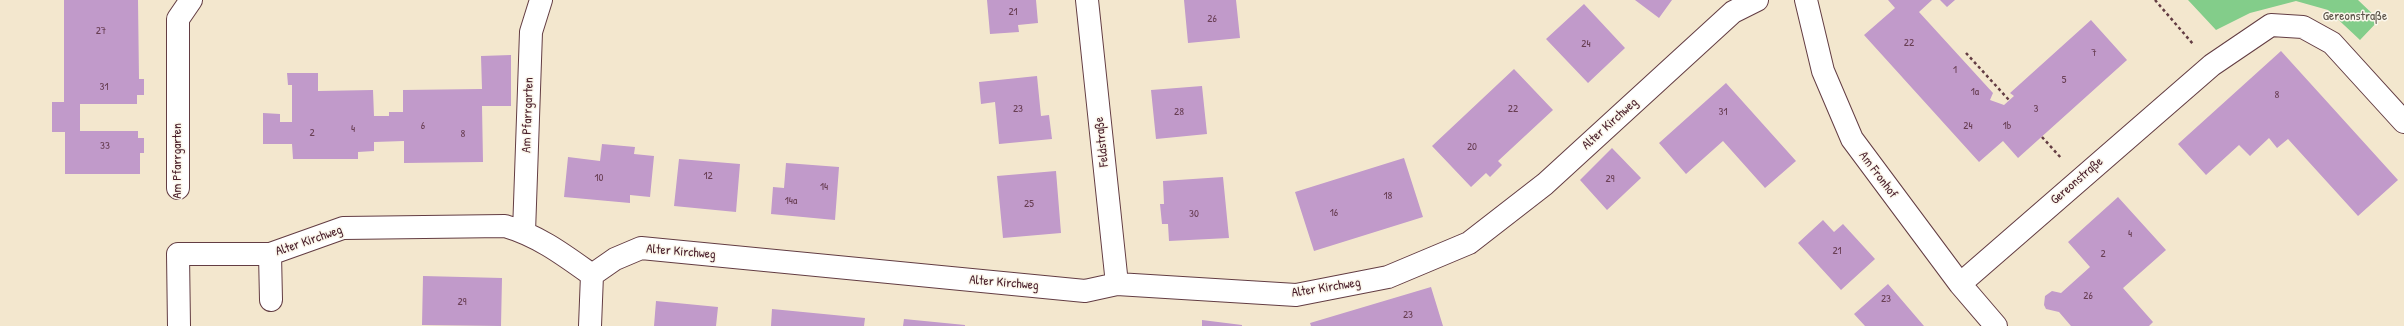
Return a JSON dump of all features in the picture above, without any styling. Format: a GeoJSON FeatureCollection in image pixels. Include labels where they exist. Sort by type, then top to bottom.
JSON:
{"type":"FeatureCollection","features":[{"type":"Feature","properties":{"kind":"street","name":"Am Pfarrgarten"},"geometry":{"type":"LineString","coordinates":[[178,188],[178,19],[191,0]]}},
{"type":"Feature","properties":{"kind":"street","name":"Am Pfarrgarten"},"geometry":{"type":"LineString","coordinates":[[524,232],[531,32],[541,0]]}},
{"type":"Feature","properties":{"kind":"street","name":"Feldstraße"},"geometry":{"type":"LineString","coordinates":[[1087,0],[1117,284]]}},
{"type":"Feature","properties":{"kind":"street","name":"Alter Kirchweg"},"geometry":{"type":"LineString","coordinates":[[179,326],[178,254],[270,254],[342,228],[505,226],[524,232],[559,250],[592,275],[615,259],[641,248],[1085,291],[1117,284],[1296,295],[1388,277],[1470,243],[1545,184],[1733,12],[1757,0]]}},
{"type":"Feature","properties":{"kind":"street","name":"Am Fronhof"},"geometry":{"type":"LineString","coordinates":[[1806,0],[1823,71],[1852,139],[1960,284],[1996,326]]}},
{"type":"Feature","properties":{"kind":"street","name":"Gereonstraße"},"geometry":{"type":"LineString","coordinates":[[1960,284],[2212,65],[2271,25],[2303,27],[2332,42],[2404,122]]}},
{"type":"Feature","properties":{"kind":"street"},"geometry":{"type":"LineString","coordinates":[[270,254],[271,300]]}},
{"type":"Feature","properties":{"kind":"street"},"geometry":{"type":"LineString","coordinates":[[590,326],[592,275]]}},
{"type":"Feature","properties":{"kind":"path"},"geometry":{"type":"LineString","coordinates":[[2156,0],[2212,65]]}},
{"type":"Feature","properties":{"kind":"path"},"geometry":{"type":"LineString","coordinates":[[1966,53],[2009,100]]}},
{"type":"Feature","properties":{"kind":"green space","name":"Gereonstraße"},"geometry":{"type":"Polygon","coordinates":[[[2188,0],[2358,0],[2379,20],[2360,40],[2328,10],[2296,1],[2250,13],[2216,30],[2188,0]]]}},
{"type":"Feature","properties":{"kind":"building"},"geometry":{"type":"Polygon","coordinates":[[[64,0],[138,0],[139,79],[144,79],[144,95],[137,95],[137,104],[80,104],[80,131],[138,131],[138,138],[144,138],[144,153],[140,153],[140,174],[65,174],[65,132],[52,132],[52,102],[64,102],[64,0]]]}},
{"type":"Feature","properties":{"kind":"building"},"geometry":{"type":"Polygon","coordinates":[[[987,0],[1036,0],[1038,23],[1018,25],[1019,32],[990,34],[987,0]]]}},
{"type":"Feature","properties":{"kind":"building"},"geometry":{"type":"Polygon","coordinates":[[[1184,0],[1236,0],[1240,38],[1188,43],[1184,0]]]}},
{"type":"Feature","properties":{"kind":"building"},"geometry":{"type":"Polygon","coordinates":[[[1635,0],[1672,0],[1659,18],[1635,0]]]}},
{"type":"Feature","properties":{"kind":"building"},"geometry":{"type":"Polygon","coordinates":[[[1888,0],[1932,0],[1919,12],[1993,93],[1990,100],[2004,105],[2014,96],[2010,93],[2091,20],[2127,60],[2018,158],[2003,141],[1979,162],[1864,35],[1895,8],[1888,0]]]}},
{"type":"Feature","properties":{"kind":"building"},"geometry":{"type":"Polygon","coordinates":[[[1940,0],[1955,0],[1947,7],[1940,0]]]}},
{"type":"Feature","properties":{"kind":"building"},"geometry":{"type":"Polygon","coordinates":[[[1584,4],[1625,48],[1588,83],[1546,39],[1584,4]]]}},
{"type":"Feature","properties":{"kind":"building"},"geometry":{"type":"Polygon","coordinates":[[[2281,51],[2398,180],[2358,216],[2288,139],[2277,148],[2269,138],[2250,156],[2239,145],[2206,175],[2178,144],[2281,51]]]}},
{"type":"Feature","properties":{"kind":"building"},"geometry":{"type":"Polygon","coordinates":[[[511,55],[511,106],[482,106],[483,162],[404,163],[404,141],[374,142],[374,151],[358,152],[358,159],[293,159],[292,144],[263,144],[263,113],[280,114],[280,122],[292,122],[292,85],[288,85],[287,73],[318,73],[318,91],[373,90],[374,116],[389,116],[389,112],[403,112],[403,90],[482,89],[481,56],[511,55]]]}},
{"type":"Feature","properties":{"kind":"building"},"geometry":{"type":"Polygon","coordinates":[[[1514,69],[1553,110],[1498,161],[1502,165],[1490,177],[1486,173],[1471,187],[1432,146],[1514,69]]]}},
{"type":"Feature","properties":{"kind":"building"},"geometry":{"type":"Polygon","coordinates":[[[1037,76],[1041,116],[1049,115],[1052,139],[999,144],[995,102],[981,104],[979,82],[1037,76]]]}},
{"type":"Feature","properties":{"kind":"building"},"geometry":{"type":"Polygon","coordinates":[[[1726,83],[1796,161],[1765,188],[1723,141],[1686,174],[1659,143],[1726,83]]]}},
{"type":"Feature","properties":{"kind":"building"},"geometry":{"type":"Polygon","coordinates":[[[1202,86],[1207,134],[1156,139],[1151,90],[1202,86]]]}},
{"type":"Feature","properties":{"kind":"building"},"geometry":{"type":"Polygon","coordinates":[[[602,144],[635,147],[634,154],[654,156],[650,197],[630,195],[630,203],[564,197],[568,157],[600,161],[602,144]]]}},
{"type":"Feature","properties":{"kind":"building"},"geometry":{"type":"Polygon","coordinates":[[[1612,148],[1641,178],[1607,210],[1580,180],[1612,148]]]}},
{"type":"Feature","properties":{"kind":"building"},"geometry":{"type":"Polygon","coordinates":[[[1404,158],[1423,217],[1314,251],[1295,192],[1404,158]]]}},
{"type":"Feature","properties":{"kind":"building"},"geometry":{"type":"Polygon","coordinates":[[[679,159],[740,164],[736,212],[674,206],[679,159]]]}},
{"type":"Feature","properties":{"kind":"building"},"geometry":{"type":"Polygon","coordinates":[[[786,163],[839,167],[835,220],[771,214],[773,187],[784,188],[786,163]]]}},
{"type":"Feature","properties":{"kind":"building"},"geometry":{"type":"Polygon","coordinates":[[[1056,171],[1061,233],[1003,238],[997,176],[1056,171]]]}},
{"type":"Feature","properties":{"kind":"building"},"geometry":{"type":"Polygon","coordinates":[[[1223,177],[1229,238],[1169,241],[1168,224],[1162,224],[1160,204],[1164,204],[1163,181],[1223,177]]]}},
{"type":"Feature","properties":{"kind":"building"},"geometry":{"type":"Polygon","coordinates":[[[2118,197],[2166,250],[2123,288],[2153,322],[2149,326],[2071,326],[2059,312],[2046,309],[2044,305],[2045,296],[2052,291],[2061,293],[2090,267],[2068,242],[2118,197]]]}},
{"type":"Feature","properties":{"kind":"building"},"geometry":{"type":"Polygon","coordinates":[[[1823,220],[1834,232],[1843,224],[1875,259],[1841,290],[1798,243],[1823,220]]]}},
{"type":"Feature","properties":{"kind":"building"},"geometry":{"type":"Polygon","coordinates":[[[423,276],[502,278],[501,326],[422,325],[423,276]]]}},
{"type":"Feature","properties":{"kind":"building"},"geometry":{"type":"Polygon","coordinates":[[[1888,284],[1924,326],[1865,326],[1854,314],[1888,284]]]}},
{"type":"Feature","properties":{"kind":"building"},"geometry":{"type":"Polygon","coordinates":[[[1431,287],[1443,326],[1311,326],[1310,323],[1431,287]]]}},
{"type":"Feature","properties":{"kind":"building"},"geometry":{"type":"Polygon","coordinates":[[[656,301],[718,307],[716,326],[654,326],[656,301]]]}},
{"type":"Feature","properties":{"kind":"building"},"geometry":{"type":"Polygon","coordinates":[[[772,309],[865,318],[864,326],[771,326],[772,309]]]}},
{"type":"Feature","properties":{"kind":"building"},"geometry":{"type":"Polygon","coordinates":[[[904,319],[965,325],[965,326],[903,326],[904,319]]]}},
{"type":"Feature","properties":{"kind":"building"},"geometry":{"type":"Polygon","coordinates":[[[1202,320],[1242,325],[1242,326],[1202,326],[1202,320]]]}}]}
